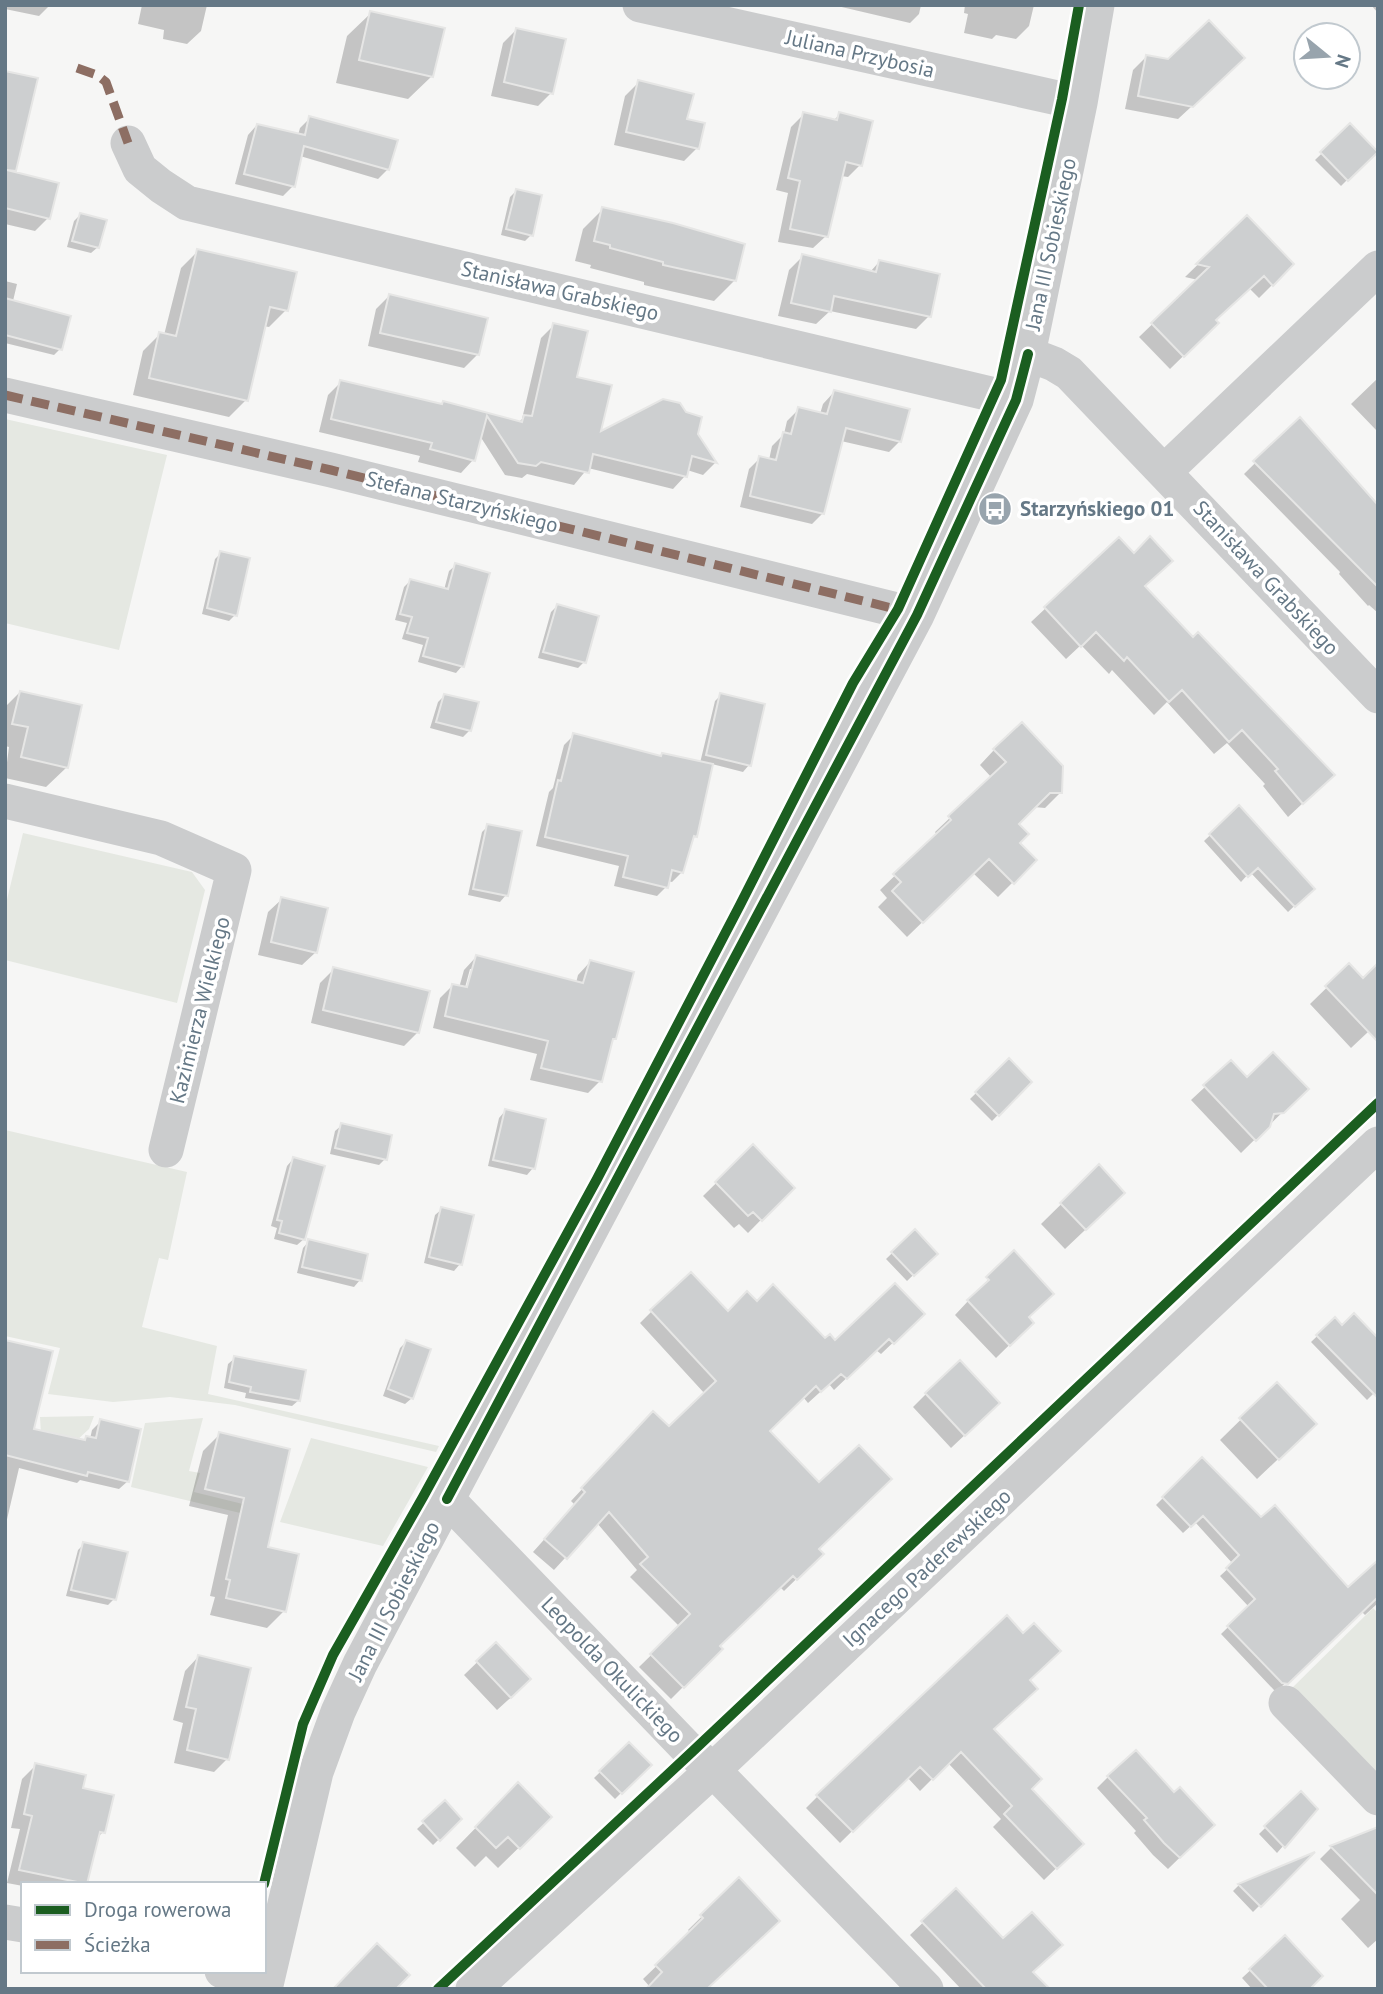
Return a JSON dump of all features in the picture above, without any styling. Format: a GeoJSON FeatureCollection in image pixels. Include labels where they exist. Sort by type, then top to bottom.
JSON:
{"type":"FeatureCollection","features":[{"type":"Feature","properties":{"kind":"street","name":"Juliana Przybosia"},"geometry":{"type":"LineString","coordinates":[[640,5],[1080,103]]}},
{"type":"Feature","properties":{"kind":"street","name":"Jana III Sobieskiego"},"geometry":{"type":"LineString","coordinates":[[265,1986],[316,1772],[338,1712],[360,1664],[917,615],[1016,400],[1080,103],[1097,5]]}},
{"type":"Feature","properties":{"kind":"street","name":"Stanisława Grabskiego"},"geometry":{"type":"LineString","coordinates":[[128,143],[140,169],[187,203],[1016,400]]}},
{"type":"Feature","properties":{"kind":"street"},"geometry":{"type":"LineString","coordinates":[[1165,471],[1378,268]]}},
{"type":"Feature","properties":{"kind":"street","name":"Stanisława Grabskiego"},"geometry":{"type":"LineString","coordinates":[[1028,354],[1069,373],[1378,696]]}},
{"type":"Feature","properties":{"kind":"street","name":"Stefana Starzyńskiego"},"geometry":{"type":"LineString","coordinates":[[5,395],[331,470],[917,615]]}},
{"type":"Feature","properties":{"kind":"street","name":"Kazimierza Wielkiego"},"geometry":{"type":"LineString","coordinates":[[5,801],[161,838],[234,870],[166,1150]]}},
{"type":"Feature","properties":{"kind":"street","name":"Ignacego Paderewskiego"},"geometry":{"type":"LineString","coordinates":[[473,1989],[713,1770],[1378,1144]]}},
{"type":"Feature","properties":{"kind":"street","name":"Leopolda Okulickiego"},"geometry":{"type":"LineString","coordinates":[[447,1499],[926,1989]]}},
{"type":"Feature","properties":{"kind":"street"},"geometry":{"type":"LineString","coordinates":[[1286,1703],[1378,1798]]}},
{"type":"Feature","properties":{"kind":"street"},"geometry":{"type":"LineString","coordinates":[[228,1973],[265,1986]]}},
{"type":"Feature","properties":{"kind":"shaded area"},"geometry":{"type":"Polygon","coordinates":[[[5,419],[167,455],[119,650],[5,623],[5,419]]]}},
{"type":"Feature","properties":{"kind":"shaded area"},"geometry":{"type":"Polygon","coordinates":[[[23,833],[192,872],[205,890],[177,1003],[5,960],[5,908],[23,833]]]}},
{"type":"Feature","properties":{"kind":"shaded area"},"geometry":{"type":"Polygon","coordinates":[[[5,1130],[187,1172],[168,1260],[159,1258],[142,1327],[217,1346],[208,1394],[439,1446],[436,1452],[235,1405],[170,1397],[113,1402],[48,1394],[60,1348],[5,1336],[5,1130]]]}},
{"type":"Feature","properties":{"kind":"shaded area"},"geometry":{"type":"Polygon","coordinates":[[[94,1416],[89,1429],[75,1442],[41,1434],[40,1417],[94,1416]]]}},
{"type":"Feature","properties":{"kind":"shaded area"},"geometry":{"type":"Polygon","coordinates":[[[203,1418],[189,1471],[200,1473],[194,1492],[275,1512],[274,1521],[131,1487],[145,1423],[203,1418]]]}},
{"type":"Feature","properties":{"kind":"shaded area"},"geometry":{"type":"Polygon","coordinates":[[[311,1438],[428,1467],[383,1546],[280,1522],[311,1438]]]}},
{"type":"Feature","properties":{"kind":"shaded area"},"geometry":{"type":"Polygon","coordinates":[[[1373,1608],[1378,1613],[1378,1784],[1289,1691],[1373,1608]]]}},
{"type":"Feature","properties":{"kind":"building"},"geometry":{"type":"Polygon","coordinates":[[[370,11],[445,28],[433,77],[359,60],[370,11]]]}},
{"type":"Feature","properties":{"kind":"building"},"geometry":{"type":"Polygon","coordinates":[[[1209,20],[1245,58],[1193,107],[1138,96],[1146,55],[1168,59],[1209,20]]]}},
{"type":"Feature","properties":{"kind":"building"},"geometry":{"type":"Polygon","coordinates":[[[516,28],[566,39],[553,94],[504,82],[516,28]]]}},
{"type":"Feature","properties":{"kind":"building"},"geometry":{"type":"Polygon","coordinates":[[[5,71],[38,78],[16,171],[7,170],[59,183],[50,219],[5,208],[5,71]]]}},
{"type":"Feature","properties":{"kind":"building"},"geometry":{"type":"Polygon","coordinates":[[[638,80],[694,94],[687,119],[705,123],[699,149],[626,132],[638,80]]]}},
{"type":"Feature","properties":{"kind":"building"},"geometry":{"type":"Polygon","coordinates":[[[803,112],[837,120],[839,112],[873,121],[862,166],[846,162],[828,237],[790,229],[800,181],[788,178],[803,112]]]}},
{"type":"Feature","properties":{"kind":"building"},"geometry":{"type":"Polygon","coordinates":[[[309,116],[398,140],[389,170],[304,146],[295,187],[244,174],[257,124],[305,135],[309,116]]]}},
{"type":"Feature","properties":{"kind":"building"},"geometry":{"type":"Polygon","coordinates":[[[1350,123],[1378,152],[1348,181],[1320,152],[1350,123]]]}},
{"type":"Feature","properties":{"kind":"building"},"geometry":{"type":"Polygon","coordinates":[[[516,189],[542,195],[533,236],[506,229],[516,189]]]}},
{"type":"Feature","properties":{"kind":"building"},"geometry":{"type":"Polygon","coordinates":[[[602,207],[673,223],[745,244],[736,281],[663,265],[663,262],[594,241],[602,207]]]}},
{"type":"Feature","properties":{"kind":"building"},"geometry":{"type":"Polygon","coordinates":[[[80,213],[107,220],[99,248],[72,241],[80,213]]]}},
{"type":"Feature","properties":{"kind":"building"},"geometry":{"type":"Polygon","coordinates":[[[1247,215],[1294,264],[1273,286],[1264,276],[1216,320],[1219,323],[1184,357],[1151,323],[1209,267],[1196,264],[1247,215]]]}},
{"type":"Feature","properties":{"kind":"building"},"geometry":{"type":"Polygon","coordinates":[[[197,249],[297,272],[288,311],[270,307],[248,401],[149,378],[159,332],[176,336],[197,249]]]}},
{"type":"Feature","properties":{"kind":"building"},"geometry":{"type":"Polygon","coordinates":[[[802,254],[876,272],[879,260],[940,274],[931,317],[834,296],[831,312],[791,303],[802,254]]]}},
{"type":"Feature","properties":{"kind":"building"},"geometry":{"type":"Polygon","coordinates":[[[389,294],[488,318],[479,355],[380,333],[389,294]]]}},
{"type":"Feature","properties":{"kind":"building"},"geometry":{"type":"Polygon","coordinates":[[[5,298],[71,316],[62,350],[5,335],[5,298]]]}},
{"type":"Feature","properties":{"kind":"building"},"geometry":{"type":"Polygon","coordinates":[[[553,323],[588,331],[577,377],[612,385],[601,431],[663,399],[680,403],[686,412],[702,417],[698,434],[717,463],[692,456],[687,477],[593,454],[589,473],[541,462],[536,466],[518,463],[487,416],[475,461],[430,449],[432,443],[331,419],[340,380],[442,404],[443,401],[522,422],[524,415],[532,416],[553,323]]]}},
{"type":"Feature","properties":{"kind":"building"},"geometry":{"type":"Polygon","coordinates":[[[834,390],[910,409],[901,442],[846,428],[824,514],[750,496],[759,456],[776,460],[783,432],[791,434],[798,407],[827,414],[834,390]]]}},
{"type":"Feature","properties":{"kind":"building"},"geometry":{"type":"Polygon","coordinates":[[[1300,417],[1378,505],[1378,587],[1253,461],[1300,417]]]}},
{"type":"Feature","properties":{"kind":"building"},"geometry":{"type":"Polygon","coordinates":[[[1150,536],[1173,561],[1145,586],[1193,637],[1198,632],[1335,775],[1303,804],[1275,771],[1278,769],[1242,730],[1229,742],[1182,690],[1169,702],[1127,657],[1124,661],[1096,632],[1081,647],[1044,607],[1119,537],[1134,553],[1150,536]]]}},
{"type":"Feature","properties":{"kind":"building"},"geometry":{"type":"Polygon","coordinates":[[[220,551],[250,558],[237,616],[207,608],[220,551]]]}},
{"type":"Feature","properties":{"kind":"building"},"geometry":{"type":"Polygon","coordinates":[[[455,563],[490,573],[464,667],[423,656],[428,638],[407,633],[412,617],[400,614],[410,579],[448,589],[455,563]]]}},
{"type":"Feature","properties":{"kind":"building"},"geometry":{"type":"Polygon","coordinates":[[[557,604],[599,616],[586,663],[543,652],[557,604]]]}},
{"type":"Feature","properties":{"kind":"building"},"geometry":{"type":"Polygon","coordinates":[[[20,691],[82,705],[68,768],[21,757],[28,727],[12,724],[20,691]]]}},
{"type":"Feature","properties":{"kind":"building"},"geometry":{"type":"Polygon","coordinates":[[[720,693],[765,704],[751,766],[706,755],[720,693]]]}},
{"type":"Feature","properties":{"kind":"building"},"geometry":{"type":"Polygon","coordinates":[[[444,694],[479,702],[471,731],[436,722],[444,694]]]}},
{"type":"Feature","properties":{"kind":"building"},"geometry":{"type":"Polygon","coordinates":[[[1022,722],[1063,766],[1062,793],[1050,793],[1019,824],[1029,834],[1020,843],[1037,860],[1014,884],[989,859],[923,923],[892,891],[901,882],[893,874],[951,820],[948,816],[1006,762],[993,749],[1022,722]]]}},
{"type":"Feature","properties":{"kind":"building"},"geometry":{"type":"Polygon","coordinates":[[[573,733],[661,756],[662,753],[713,764],[697,837],[694,836],[683,873],[672,870],[668,888],[623,877],[628,856],[545,837],[558,780],[561,781],[573,733]]]}},
{"type":"Feature","properties":{"kind":"building"},"geometry":{"type":"Polygon","coordinates":[[[1239,805],[1315,889],[1295,907],[1258,868],[1248,877],[1209,834],[1239,805]]]}},
{"type":"Feature","properties":{"kind":"building"},"geometry":{"type":"Polygon","coordinates":[[[487,824],[522,831],[508,896],[473,889],[487,824]]]}},
{"type":"Feature","properties":{"kind":"building"},"geometry":{"type":"Polygon","coordinates":[[[281,897],[328,908],[317,953],[271,942],[281,897]]]}},
{"type":"Feature","properties":{"kind":"building"},"geometry":{"type":"Polygon","coordinates":[[[476,955],[583,983],[590,960],[634,972],[602,1082],[541,1068],[548,1041],[445,1016],[452,984],[467,987],[476,955]]]}},
{"type":"Feature","properties":{"kind":"building"},"geometry":{"type":"Polygon","coordinates":[[[1349,963],[1363,978],[1378,963],[1378,1042],[1325,986],[1349,963]]]}},
{"type":"Feature","properties":{"kind":"building"},"geometry":{"type":"Polygon","coordinates":[[[333,967],[430,991],[419,1033],[323,1010],[333,967]]]}},
{"type":"Feature","properties":{"kind":"building"},"geometry":{"type":"Polygon","coordinates":[[[1273,1052],[1309,1089],[1284,1113],[1274,1114],[1270,1127],[1256,1141],[1203,1085],[1231,1060],[1247,1077],[1273,1052]]]}},
{"type":"Feature","properties":{"kind":"building"},"geometry":{"type":"Polygon","coordinates":[[[1009,1058],[1032,1082],[999,1116],[975,1092],[1009,1058]]]}},
{"type":"Feature","properties":{"kind":"building"},"geometry":{"type":"Polygon","coordinates":[[[505,1109],[546,1119],[535,1169],[493,1160],[505,1109]]]}},
{"type":"Feature","properties":{"kind":"building"},"geometry":{"type":"Polygon","coordinates":[[[341,1123],[392,1135],[387,1160],[335,1148],[341,1123]]]}},
{"type":"Feature","properties":{"kind":"building"},"geometry":{"type":"Polygon","coordinates":[[[753,1144],[795,1188],[762,1221],[753,1212],[748,1216],[715,1182],[753,1144]]]}},
{"type":"Feature","properties":{"kind":"building"},"geometry":{"type":"Polygon","coordinates":[[[293,1157],[325,1166],[305,1240],[279,1233],[282,1221],[277,1220],[293,1157]]]}},
{"type":"Feature","properties":{"kind":"building"},"geometry":{"type":"Polygon","coordinates":[[[1099,1164],[1125,1193],[1086,1230],[1060,1203],[1099,1164]]]}},
{"type":"Feature","properties":{"kind":"building"},"geometry":{"type":"Polygon","coordinates":[[[441,1207],[474,1215],[462,1265],[429,1257],[441,1207]]]}},
{"type":"Feature","properties":{"kind":"building"},"geometry":{"type":"Polygon","coordinates":[[[915,1229],[938,1254],[914,1276],[891,1252],[915,1229]]]}},
{"type":"Feature","properties":{"kind":"building"},"geometry":{"type":"Polygon","coordinates":[[[308,1239],[368,1254],[362,1281],[302,1267],[308,1239]]]}},
{"type":"Feature","properties":{"kind":"building"},"geometry":{"type":"Polygon","coordinates":[[[1014,1250],[1054,1294],[1029,1317],[1034,1323],[1010,1346],[967,1300],[989,1280],[986,1277],[1014,1250]]]}},
{"type":"Feature","properties":{"kind":"building"},"geometry":{"type":"Polygon","coordinates":[[[691,1272],[728,1311],[747,1291],[757,1301],[773,1284],[825,1338],[830,1334],[835,1340],[895,1283],[925,1314],[894,1344],[889,1339],[847,1379],[841,1374],[821,1392],[816,1386],[770,1431],[819,1482],[859,1445],[892,1479],[819,1549],[824,1554],[797,1580],[793,1576],[720,1646],[723,1649],[684,1688],[650,1654],[690,1614],[640,1564],[648,1557],[609,1512],[567,1559],[544,1539],[585,1492],[581,1488],[653,1411],[669,1426],[716,1381],[650,1310],[691,1272]]]}},
{"type":"Feature","properties":{"kind":"building"},"geometry":{"type":"Polygon","coordinates":[[[1354,1313],[1378,1338],[1378,1398],[1316,1335],[1335,1317],[1342,1325],[1354,1313]]]}},
{"type":"Feature","properties":{"kind":"building"},"geometry":{"type":"Polygon","coordinates":[[[5,1340],[53,1351],[34,1429],[85,1440],[86,1436],[96,1438],[100,1419],[141,1429],[129,1482],[88,1472],[87,1476],[5,1455],[5,1340]]]}},
{"type":"Feature","properties":{"kind":"building"},"geometry":{"type":"Polygon","coordinates":[[[406,1340],[431,1349],[413,1399],[388,1389],[406,1340]]]}},
{"type":"Feature","properties":{"kind":"building"},"geometry":{"type":"Polygon","coordinates":[[[234,1356],[306,1370],[300,1401],[250,1392],[251,1387],[229,1382],[234,1356]]]}},
{"type":"Feature","properties":{"kind":"building"},"geometry":{"type":"Polygon","coordinates":[[[960,1360],[1000,1403],[965,1436],[925,1393],[960,1360]]]}},
{"type":"Feature","properties":{"kind":"building"},"geometry":{"type":"Polygon","coordinates":[[[1277,1382],[1317,1424],[1279,1460],[1239,1418],[1277,1382]]]}},
{"type":"Feature","properties":{"kind":"building"},"geometry":{"type":"Polygon","coordinates":[[[219,1432],[290,1449],[268,1547],[299,1554],[286,1612],[226,1598],[230,1580],[226,1579],[244,1498],[205,1489],[219,1432]]]}},
{"type":"Feature","properties":{"kind":"building"},"geometry":{"type":"Polygon","coordinates":[[[1202,1457],[1261,1517],[1275,1505],[1348,1587],[1378,1560],[1378,1597],[1288,1684],[1282,1683],[1227,1626],[1255,1599],[1226,1568],[1239,1555],[1203,1516],[1191,1527],[1162,1497],[1202,1457]]]}},
{"type":"Feature","properties":{"kind":"building"},"geometry":{"type":"Polygon","coordinates":[[[83,1542],[128,1552],[116,1600],[71,1590],[83,1542]]]}},
{"type":"Feature","properties":{"kind":"building"},"geometry":{"type":"Polygon","coordinates":[[[1007,1615],[1023,1633],[1034,1623],[1061,1651],[1030,1680],[1038,1689],[994,1729],[1042,1779],[1032,1789],[1084,1844],[1057,1869],[1004,1814],[1012,1806],[961,1752],[933,1780],[920,1767],[853,1832],[816,1795],[1007,1615]]]}},
{"type":"Feature","properties":{"kind":"building"},"geometry":{"type":"Polygon","coordinates":[[[496,1642],[531,1679],[511,1698],[476,1661],[496,1642]]]}},
{"type":"Feature","properties":{"kind":"building"},"geometry":{"type":"Polygon","coordinates":[[[198,1655],[251,1668],[229,1760],[187,1750],[196,1709],[186,1707],[198,1655]]]}},
{"type":"Feature","properties":{"kind":"building"},"geometry":{"type":"Polygon","coordinates":[[[629,1742],[652,1765],[622,1794],[599,1771],[629,1742]]]}},
{"type":"Feature","properties":{"kind":"building"},"geometry":{"type":"Polygon","coordinates":[[[1136,1750],[1174,1792],[1180,1787],[1215,1825],[1180,1858],[1107,1776],[1136,1750]]]}},
{"type":"Feature","properties":{"kind":"building"},"geometry":{"type":"Polygon","coordinates":[[[35,1763],[86,1775],[83,1788],[114,1795],[105,1833],[100,1832],[88,1882],[19,1870],[32,1816],[24,1814],[35,1763]]]}},
{"type":"Feature","properties":{"kind":"building"},"geometry":{"type":"Polygon","coordinates":[[[518,1782],[552,1817],[520,1849],[508,1837],[496,1848],[475,1827],[518,1782]]]}},
{"type":"Feature","properties":{"kind":"building"},"geometry":{"type":"Polygon","coordinates":[[[1301,1791],[1318,1809],[1285,1848],[1264,1826],[1301,1791]]]}},
{"type":"Feature","properties":{"kind":"building"},"geometry":{"type":"Polygon","coordinates":[[[445,1800],[462,1819],[440,1841],[422,1821],[445,1800]]]}},
{"type":"Feature","properties":{"kind":"building"},"geometry":{"type":"Polygon","coordinates":[[[1378,1827],[1378,1895],[1330,1846],[1378,1827]]]}},
{"type":"Feature","properties":{"kind":"building"},"geometry":{"type":"Polygon","coordinates":[[[1315,1852],[1261,1907],[1238,1884],[1315,1852]]]}},
{"type":"Feature","properties":{"kind":"building"},"geometry":{"type":"Polygon","coordinates":[[[739,1877],[780,1921],[707,1989],[646,1989],[662,1972],[655,1965],[703,1918],[700,1915],[739,1877]]]}},
{"type":"Feature","properties":{"kind":"building"},"geometry":{"type":"Polygon","coordinates":[[[956,1888],[1003,1938],[1032,1912],[1063,1945],[1033,1972],[1050,1989],[986,1989],[921,1921],[956,1888]]]}},
{"type":"Feature","properties":{"kind":"building"},"geometry":{"type":"Polygon","coordinates":[[[1285,1935],[1323,1976],[1310,1989],[1268,1989],[1249,1969],[1285,1935]]]}},
{"type":"Feature","properties":{"kind":"building"},"geometry":{"type":"Polygon","coordinates":[[[377,1943],[410,1975],[396,1989],[333,1989],[377,1943]]]}},
{"type":"Feature","properties":{"kind":"marked path"},"geometry":{"type":"LineString","coordinates":[[77,68],[97,75],[106,82],[128,143]]}},
{"type":"Feature","properties":{"kind":"marked path"},"geometry":{"type":"LineString","coordinates":[[5,395],[331,470],[904,611]]}},
{"type":"Feature","properties":{"kind":"cycle path"},"geometry":{"type":"LineString","coordinates":[[264,1882],[303,1724],[333,1655],[597,1179],[853,683],[898,609],[1001,380],[1062,99],[1079,5]]}},
{"type":"Feature","properties":{"kind":"cycle path"},"geometry":{"type":"LineString","coordinates":[[447,1499],[917,615],[1016,400],[1028,354]]}},
{"type":"Feature","properties":{"kind":"cycle path"},"geometry":{"type":"LineString","coordinates":[[438,1989],[1378,1103]]}},
{"type":"Feature","properties":{"kind":"place","name":"Starzyńskiego 01"},"geometry":{"type":"Point","coordinates":[995,509]}}]}
